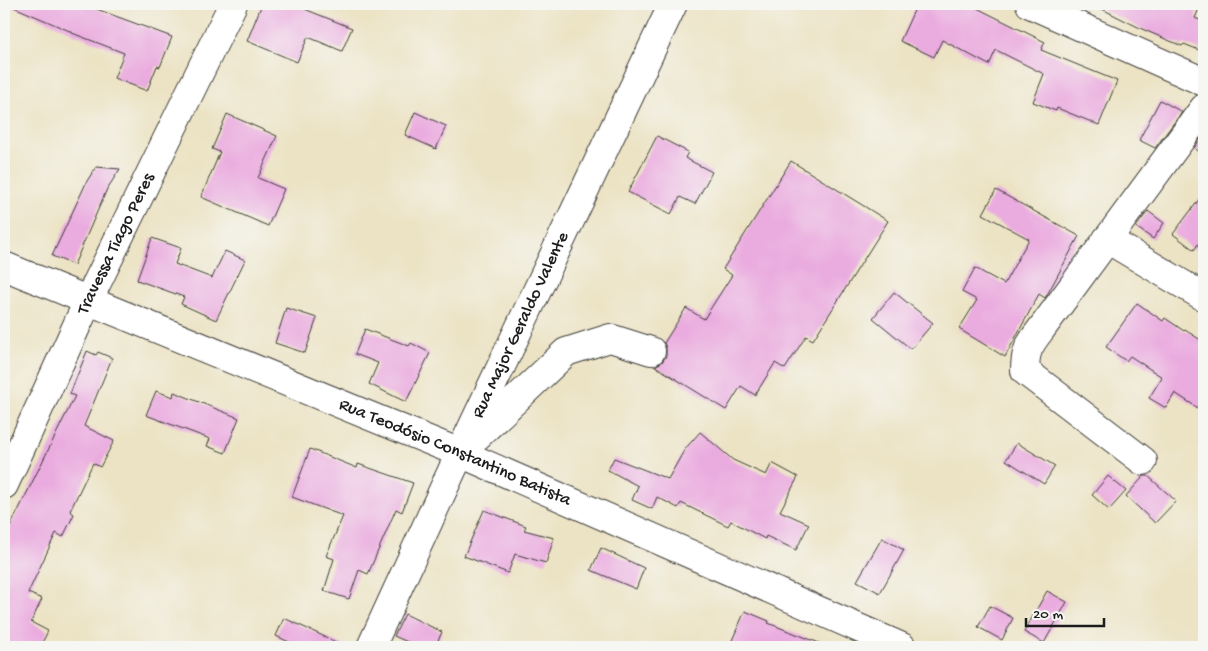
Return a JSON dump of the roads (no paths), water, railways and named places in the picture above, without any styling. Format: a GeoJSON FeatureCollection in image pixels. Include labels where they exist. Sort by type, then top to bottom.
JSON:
{"type":"FeatureCollection","features":[{"type":"Feature","properties":{"kind":"street","name":"Travessa Tiago Peres"},"geometry":{"type":"LineString","coordinates":[[4,485],[88,301],[232,4]]}},
{"type":"Feature","properties":{"kind":"street","name":"Rua Major Geraldo Valente"},"geometry":{"type":"LineString","coordinates":[[371,647],[460,452],[673,4]]}},
{"type":"Feature","properties":{"kind":"street"},"geometry":{"type":"LineString","coordinates":[[1030,4],[1204,82]]}},
{"type":"Feature","properties":{"kind":"street"},"geometry":{"type":"LineString","coordinates":[[1144,462],[1026,371],[1025,357],[1028,348],[1204,108]]}},
{"type":"Feature","properties":{"kind":"street"},"geometry":{"type":"LineString","coordinates":[[1107,239],[1204,297]]}},
{"type":"Feature","properties":{"kind":"street","name":"Rua Teodósio Constantino Batista"},"geometry":{"type":"LineString","coordinates":[[4,266],[460,452],[902,647]]}},
{"type":"Feature","properties":{"kind":"street"},"geometry":{"type":"LineString","coordinates":[[460,452],[566,352],[610,338],[651,351]]}}]}
